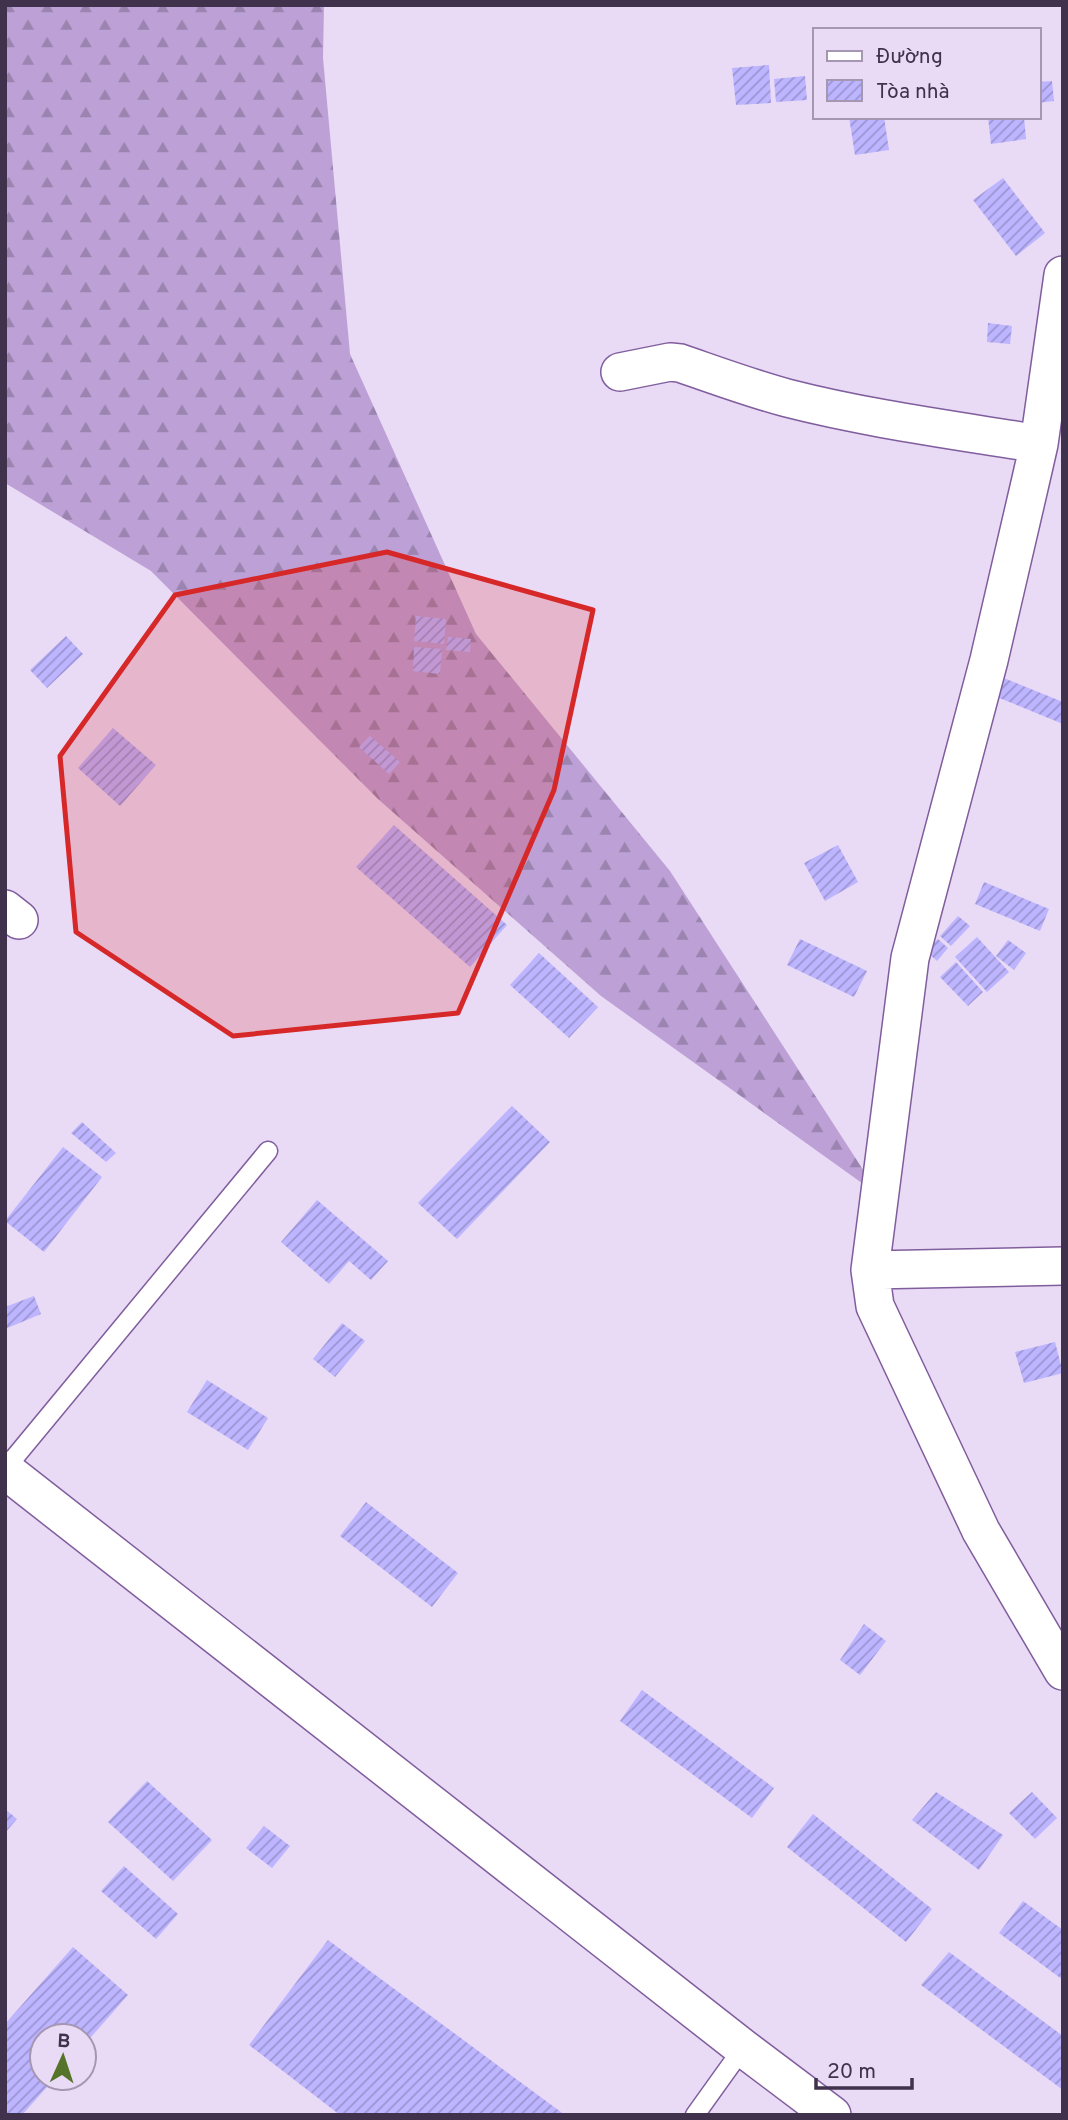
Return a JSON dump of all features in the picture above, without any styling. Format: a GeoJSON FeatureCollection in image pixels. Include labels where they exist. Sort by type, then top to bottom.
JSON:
{"type":"FeatureCollection","features":[{"type":"Feature","properties":{"kind":"street"},"geometry":{"type":"LineString","coordinates":[[1063,275],[1039,444],[989,660],[910,958],[870,1270],[875,1306],[981,1531],[1063,1671]]}},
{"type":"Feature","properties":{"kind":"street"},"geometry":{"type":"LineString","coordinates":[[620,372],[670,362],[680,363],[751,388],[814,404],[1039,444]]}},
{"type":"Feature","properties":{"kind":"street"},"geometry":{"type":"LineString","coordinates":[[870,1270],[1063,1266]]}},
{"type":"Feature","properties":{"kind":"street"},"geometry":{"type":"LineString","coordinates":[[5,1469],[832,2115]]}},
{"type":"Feature","properties":{"kind":"lane"},"geometry":{"type":"LineString","coordinates":[[5,1469],[268,1151]]}},
{"type":"Feature","properties":{"kind":"lane"},"geometry":{"type":"LineString","coordinates":[[695,2115],[743,2048]]}},
{"type":"Feature","properties":{"kind":"highlighted area"},"geometry":{"type":"Polygon","coordinates":[[[387,552],[593,610],[554,790],[458,1013],[233,1036],[76,932],[60,756],[175,595],[387,552]]]}},
{"type":"Feature","properties":{"kind":"green space"},"geometry":{"type":"Polygon","coordinates":[[[5,5],[324,5],[323,58],[350,354],[476,634],[670,871],[880,1196],[601,996],[378,799],[151,571],[5,483],[5,5]]]}},
{"type":"Feature","properties":{"kind":"building"},"geometry":{"type":"Polygon","coordinates":[[[769,65],[771,103],[736,105],[732,68],[769,65]]]}},
{"type":"Feature","properties":{"kind":"building"},"geometry":{"type":"Polygon","coordinates":[[[805,76],[807,100],[776,102],[774,79],[805,76]]]}},
{"type":"Feature","properties":{"kind":"building"},"geometry":{"type":"Polygon","coordinates":[[[1052,81],[1054,101],[1040,103],[1040,82],[1052,81]]]}},
{"type":"Feature","properties":{"kind":"building"},"geometry":{"type":"Polygon","coordinates":[[[849,119],[884,119],[889,150],[855,155],[849,119]]]}},
{"type":"Feature","properties":{"kind":"building"},"geometry":{"type":"Polygon","coordinates":[[[988,119],[1024,119],[1026,139],[991,144],[988,119]]]}},
{"type":"Feature","properties":{"kind":"building"},"geometry":{"type":"Polygon","coordinates":[[[1003,178],[1045,233],[1016,256],[973,200],[1003,178]]]}},
{"type":"Feature","properties":{"kind":"building"},"geometry":{"type":"Polygon","coordinates":[[[988,323],[1012,326],[1010,344],[987,342],[988,323]]]}},
{"type":"Feature","properties":{"kind":"building"},"geometry":{"type":"Polygon","coordinates":[[[416,616],[446,619],[444,644],[414,641],[416,616]]]}},
{"type":"Feature","properties":{"kind":"building"},"geometry":{"type":"Polygon","coordinates":[[[66,636],[83,654],[47,688],[30,670],[66,636]]]}},
{"type":"Feature","properties":{"kind":"building"},"geometry":{"type":"Polygon","coordinates":[[[448,637],[471,639],[470,652],[446,650],[448,637]]]}},
{"type":"Feature","properties":{"kind":"building"},"geometry":{"type":"Polygon","coordinates":[[[414,647],[442,649],[440,674],[413,671],[414,647]]]}},
{"type":"Feature","properties":{"kind":"building"},"geometry":{"type":"Polygon","coordinates":[[[999,676],[1063,702],[1063,724],[992,695],[999,676]]]}},
{"type":"Feature","properties":{"kind":"building"},"geometry":{"type":"Polygon","coordinates":[[[113,728],[156,765],[120,806],[78,768],[113,728]]]}},
{"type":"Feature","properties":{"kind":"building"},"geometry":{"type":"Polygon","coordinates":[[[370,736],[400,762],[389,774],[359,747],[370,736]]]}},
{"type":"Feature","properties":{"kind":"building"},"geometry":{"type":"Polygon","coordinates":[[[394,825],[507,925],[470,967],[356,867],[394,825]]]}},
{"type":"Feature","properties":{"kind":"building"},"geometry":{"type":"Polygon","coordinates":[[[838,845],[858,882],[825,901],[804,863],[838,845]]]}},
{"type":"Feature","properties":{"kind":"building"},"geometry":{"type":"Polygon","coordinates":[[[984,882],[1049,909],[1040,931],[975,904],[984,882]]]}},
{"type":"Feature","properties":{"kind":"building"},"geometry":{"type":"Polygon","coordinates":[[[958,916],[970,926],[951,946],[940,936],[958,916]]]}},
{"type":"Feature","properties":{"kind":"building"},"geometry":{"type":"Polygon","coordinates":[[[977,937],[1009,972],[987,992],[955,957],[977,937]]]}},
{"type":"Feature","properties":{"kind":"building"},"geometry":{"type":"Polygon","coordinates":[[[800,939],[867,971],[854,997],[787,965],[800,939]]]}},
{"type":"Feature","properties":{"kind":"building"},"geometry":{"type":"Polygon","coordinates":[[[938,939],[948,948],[937,961],[926,951],[938,939]]]}},
{"type":"Feature","properties":{"kind":"building"},"geometry":{"type":"Polygon","coordinates":[[[1008,940],[1026,953],[1014,970],[996,956],[1008,940]]]}},
{"type":"Feature","properties":{"kind":"building"},"geometry":{"type":"Polygon","coordinates":[[[539,953],[598,1007],[569,1038],[510,985],[539,953]]]}},
{"type":"Feature","properties":{"kind":"building"},"geometry":{"type":"Polygon","coordinates":[[[956,962],[983,992],[968,1006],[940,977],[956,962]]]}},
{"type":"Feature","properties":{"kind":"building"},"geometry":{"type":"Polygon","coordinates":[[[512,1106],[550,1142],[457,1239],[418,1203],[512,1106]]]}},
{"type":"Feature","properties":{"kind":"building"},"geometry":{"type":"Polygon","coordinates":[[[82,1122],[116,1153],[106,1162],[71,1133],[82,1122]]]}},
{"type":"Feature","properties":{"kind":"building"},"geometry":{"type":"Polygon","coordinates":[[[63,1147],[102,1177],[44,1252],[5,1221],[63,1147]]]}},
{"type":"Feature","properties":{"kind":"building"},"geometry":{"type":"Polygon","coordinates":[[[317,1200],[388,1261],[371,1280],[349,1261],[329,1284],[281,1242],[317,1200]]]}},
{"type":"Feature","properties":{"kind":"building"},"geometry":{"type":"Polygon","coordinates":[[[34,1296],[41,1314],[5,1329],[5,1307],[34,1296]]]}},
{"type":"Feature","properties":{"kind":"building"},"geometry":{"type":"Polygon","coordinates":[[[342,1323],[365,1341],[335,1377],[313,1359],[342,1323]]]}},
{"type":"Feature","properties":{"kind":"building"},"geometry":{"type":"Polygon","coordinates":[[[1055,1342],[1063,1373],[1024,1383],[1015,1352],[1055,1342]]]}},
{"type":"Feature","properties":{"kind":"building"},"geometry":{"type":"Polygon","coordinates":[[[207,1380],[268,1418],[248,1450],[187,1412],[207,1380]]]}},
{"type":"Feature","properties":{"kind":"building"},"geometry":{"type":"Polygon","coordinates":[[[366,1502],[458,1573],[432,1607],[340,1536],[366,1502]]]}},
{"type":"Feature","properties":{"kind":"building"},"geometry":{"type":"Polygon","coordinates":[[[864,1624],[886,1641],[860,1675],[840,1660],[864,1624]]]}},
{"type":"Feature","properties":{"kind":"building"},"geometry":{"type":"Polygon","coordinates":[[[642,1690],[774,1788],[752,1818],[620,1721],[642,1690]]]}},
{"type":"Feature","properties":{"kind":"building"},"geometry":{"type":"Polygon","coordinates":[[[147,1781],[212,1840],[173,1881],[108,1822],[147,1781]]]}},
{"type":"Feature","properties":{"kind":"building"},"geometry":{"type":"Polygon","coordinates":[[[936,1792],[1003,1835],[979,1870],[912,1820],[936,1792]]]}},
{"type":"Feature","properties":{"kind":"building"},"geometry":{"type":"Polygon","coordinates":[[[1032,1792],[1057,1818],[1035,1839],[1009,1813],[1032,1792]]]}},
{"type":"Feature","properties":{"kind":"building"},"geometry":{"type":"Polygon","coordinates":[[[5,1809],[17,1819],[5,1833],[5,1809]]]}},
{"type":"Feature","properties":{"kind":"building"},"geometry":{"type":"Polygon","coordinates":[[[813,1814],[932,1909],[906,1942],[787,1847],[813,1814]]]}},
{"type":"Feature","properties":{"kind":"building"},"geometry":{"type":"Polygon","coordinates":[[[264,1826],[290,1846],[272,1868],[246,1848],[264,1826]]]}},
{"type":"Feature","properties":{"kind":"building"},"geometry":{"type":"Polygon","coordinates":[[[124,1866],[178,1914],[156,1939],[101,1891],[124,1866]]]}},
{"type":"Feature","properties":{"kind":"building"},"geometry":{"type":"Polygon","coordinates":[[[1023,1901],[1063,1930],[1063,1980],[999,1933],[1023,1901]]]}},
{"type":"Feature","properties":{"kind":"building"},"geometry":{"type":"Polygon","coordinates":[[[328,1940],[565,2115],[340,2115],[249,2045],[328,1940]]]}},
{"type":"Feature","properties":{"kind":"building"},"geometry":{"type":"Polygon","coordinates":[[[73,1947],[128,1995],[98,2029],[98,2022],[28,2022],[28,2092],[43,2092],[22,2115],[5,2115],[5,2024],[73,1947]]]}},
{"type":"Feature","properties":{"kind":"building"},"geometry":{"type":"Polygon","coordinates":[[[949,1952],[1063,2036],[1063,2090],[921,1985],[949,1952]]]}}]}
